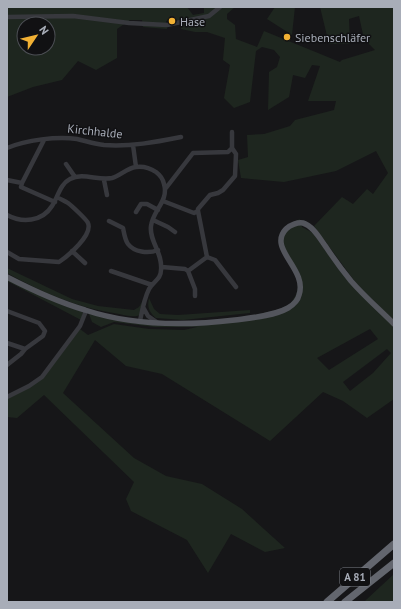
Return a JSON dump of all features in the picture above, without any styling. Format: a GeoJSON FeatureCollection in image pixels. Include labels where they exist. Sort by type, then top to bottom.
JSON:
{"type":"FeatureCollection","features":[{"type":"Feature","properties":{"kind":"highway","name":"A 81"},"geometry":{"type":"LineString","coordinates":[[327,602],[394,544]]}},
{"type":"Feature","properties":{"kind":"highway","name":"A 81"},"geometry":{"type":"LineString","coordinates":[[345,602],[393,564]]}},
{"type":"Feature","properties":{"kind":"main road"},"geometry":{"type":"LineString","coordinates":[[7,277],[58,301],[102,315],[158,323],[204,323],[246,318],[279,312],[288,308],[298,300],[301,282],[281,245],[284,231],[289,226],[304,223],[316,233],[352,283],[394,324]]}},
{"type":"Feature","properties":{"kind":"street"},"geometry":{"type":"LineString","coordinates":[[7,17],[73,16],[129,23],[167,24],[208,16],[220,7]]}},
{"type":"Feature","properties":{"kind":"street"},"geometry":{"type":"LineString","coordinates":[[206,257],[198,209],[210,195],[218,194],[223,190],[235,176],[236,154],[232,148],[232,132]]}},
{"type":"Feature","properties":{"kind":"street","name":"Kirchhalde"},"geometry":{"type":"LineString","coordinates":[[7,148],[23,143],[63,138],[78,139],[104,145],[133,145],[182,137]]}},
{"type":"Feature","properties":{"kind":"street"},"geometry":{"type":"LineString","coordinates":[[7,252],[19,259],[59,262],[86,237],[89,228],[88,222],[69,204],[22,187],[22,183],[44,140]]}},
{"type":"Feature","properties":{"kind":"street"},"geometry":{"type":"LineString","coordinates":[[133,145],[136,167]]}},
{"type":"Feature","properties":{"kind":"street"},"geometry":{"type":"LineString","coordinates":[[166,188],[193,153],[228,152],[232,148]]}},
{"type":"Feature","properties":{"kind":"street"},"geometry":{"type":"LineString","coordinates":[[66,164],[75,177]]}},
{"type":"Feature","properties":{"kind":"street"},"geometry":{"type":"LineString","coordinates":[[7,215],[28,221],[38,218],[48,212],[65,182],[75,177],[84,176],[104,180],[114,178],[130,168],[136,167],[152,169],[159,174],[166,188],[165,198],[153,220],[151,234],[161,258],[162,267],[160,278],[152,285],[145,298],[140,321]]}},
{"type":"Feature","properties":{"kind":"street"},"geometry":{"type":"LineString","coordinates":[[7,180],[22,183]]}},
{"type":"Feature","properties":{"kind":"street"},"geometry":{"type":"LineString","coordinates":[[104,180],[107,195]]}},
{"type":"Feature","properties":{"kind":"street"},"geometry":{"type":"LineString","coordinates":[[163,201],[194,213],[198,211]]}},
{"type":"Feature","properties":{"kind":"street"},"geometry":{"type":"LineString","coordinates":[[136,212],[141,204],[147,204],[158,210]]}},
{"type":"Feature","properties":{"kind":"street"},"geometry":{"type":"LineString","coordinates":[[153,220],[175,232]]}},
{"type":"Feature","properties":{"kind":"street"},"geometry":{"type":"LineString","coordinates":[[109,222],[123,228],[127,243],[133,246],[135,250],[153,252],[158,250]]}},
{"type":"Feature","properties":{"kind":"street"},"geometry":{"type":"LineString","coordinates":[[72,251],[85,263]]}},
{"type":"Feature","properties":{"kind":"street"},"geometry":{"type":"LineString","coordinates":[[188,271],[206,257]]}},
{"type":"Feature","properties":{"kind":"street"},"geometry":{"type":"LineString","coordinates":[[206,257],[215,260],[236,287]]}},
{"type":"Feature","properties":{"kind":"street"},"geometry":{"type":"LineString","coordinates":[[162,267],[185,269],[188,271],[195,289],[195,296]]}},
{"type":"Feature","properties":{"kind":"street"},"geometry":{"type":"LineString","coordinates":[[111,271],[152,285]]}},
{"type":"Feature","properties":{"kind":"street"},"geometry":{"type":"LineString","coordinates":[[143,307],[148,316],[158,323]]}},
{"type":"Feature","properties":{"kind":"street"},"geometry":{"type":"LineString","coordinates":[[7,311],[39,323],[45,331],[42,336],[7,365]]}},
{"type":"Feature","properties":{"kind":"street"},"geometry":{"type":"LineString","coordinates":[[7,398],[42,377],[80,326],[86,311]]}},
{"type":"Feature","properties":{"kind":"street"},"geometry":{"type":"LineString","coordinates":[[7,343],[25,349]]}},
{"type":"Feature","properties":{"kind":"shaded area"},"geometry":{"type":"Polygon","coordinates":[[[7,7],[187,7],[193,15],[204,13],[204,7],[235,7],[227,14],[227,19],[235,25],[236,39],[257,47],[264,31],[340,62],[342,60],[375,50],[364,39],[359,16],[349,19],[350,44],[329,44],[320,7],[394,7],[394,321],[356,283],[314,226],[342,197],[353,204],[367,189],[373,194],[388,173],[376,151],[336,171],[284,182],[241,178],[238,160],[248,157],[247,135],[264,134],[290,126],[295,120],[334,110],[336,101],[308,101],[320,66],[312,65],[305,78],[293,75],[289,97],[268,110],[269,72],[277,67],[280,57],[274,50],[262,47],[256,51],[250,102],[234,108],[224,98],[230,65],[223,60],[225,38],[207,32],[195,32],[181,29],[182,24],[176,20],[166,21],[167,29],[143,27],[142,20],[130,20],[117,29],[117,58],[96,70],[78,61],[62,80],[33,87],[7,97],[7,7]]]}},
{"type":"Feature","properties":{"kind":"shaded area"},"geometry":{"type":"Polygon","coordinates":[[[275,7],[295,7],[292,35],[267,19],[275,7]]]}},
{"type":"Feature","properties":{"kind":"shaded area"},"geometry":{"type":"Polygon","coordinates":[[[300,219],[302,227],[313,233],[340,271],[394,326],[394,399],[367,418],[343,401],[323,392],[270,441],[162,374],[126,366],[95,340],[63,393],[134,458],[166,476],[202,484],[242,509],[285,548],[265,552],[231,534],[208,573],[187,540],[131,511],[126,499],[134,482],[44,395],[17,418],[7,417],[7,399],[43,378],[80,329],[88,335],[114,324],[149,329],[184,330],[197,327],[155,327],[114,322],[101,327],[92,322],[89,314],[138,324],[256,319],[255,315],[289,305],[294,298],[298,287],[296,277],[280,246],[279,236],[285,227],[300,219]],[[370,329],[317,358],[329,370],[378,339],[370,329]],[[387,349],[343,382],[350,391],[373,373],[391,353],[387,349]]]}},
{"type":"Feature","properties":{"kind":"shaded area"},"geometry":{"type":"Polygon","coordinates":[[[7,268],[72,299],[98,306],[134,310],[139,307],[143,300],[140,315],[130,316],[75,304],[47,293],[7,273],[7,268]]]}},
{"type":"Feature","properties":{"kind":"shaded area"},"geometry":{"type":"Polygon","coordinates":[[[7,278],[82,312],[81,320],[7,281],[7,278]]]}},
{"type":"Feature","properties":{"kind":"shaded area"},"geometry":{"type":"Polygon","coordinates":[[[149,298],[154,309],[160,314],[178,315],[250,310],[250,313],[183,320],[156,318],[149,309],[149,298]]]}},
{"type":"Feature","properties":{"kind":"shaded area"},"geometry":{"type":"Polygon","coordinates":[[[394,574],[394,602],[364,602],[367,599],[394,574]]]}},
{"type":"Feature","properties":{"kind":"place","name":"Hase"},"geometry":{"type":"Point","coordinates":[172,21]}},
{"type":"Feature","properties":{"kind":"place","name":"Siebenschläfer"},"geometry":{"type":"Point","coordinates":[287,37]}}]}
